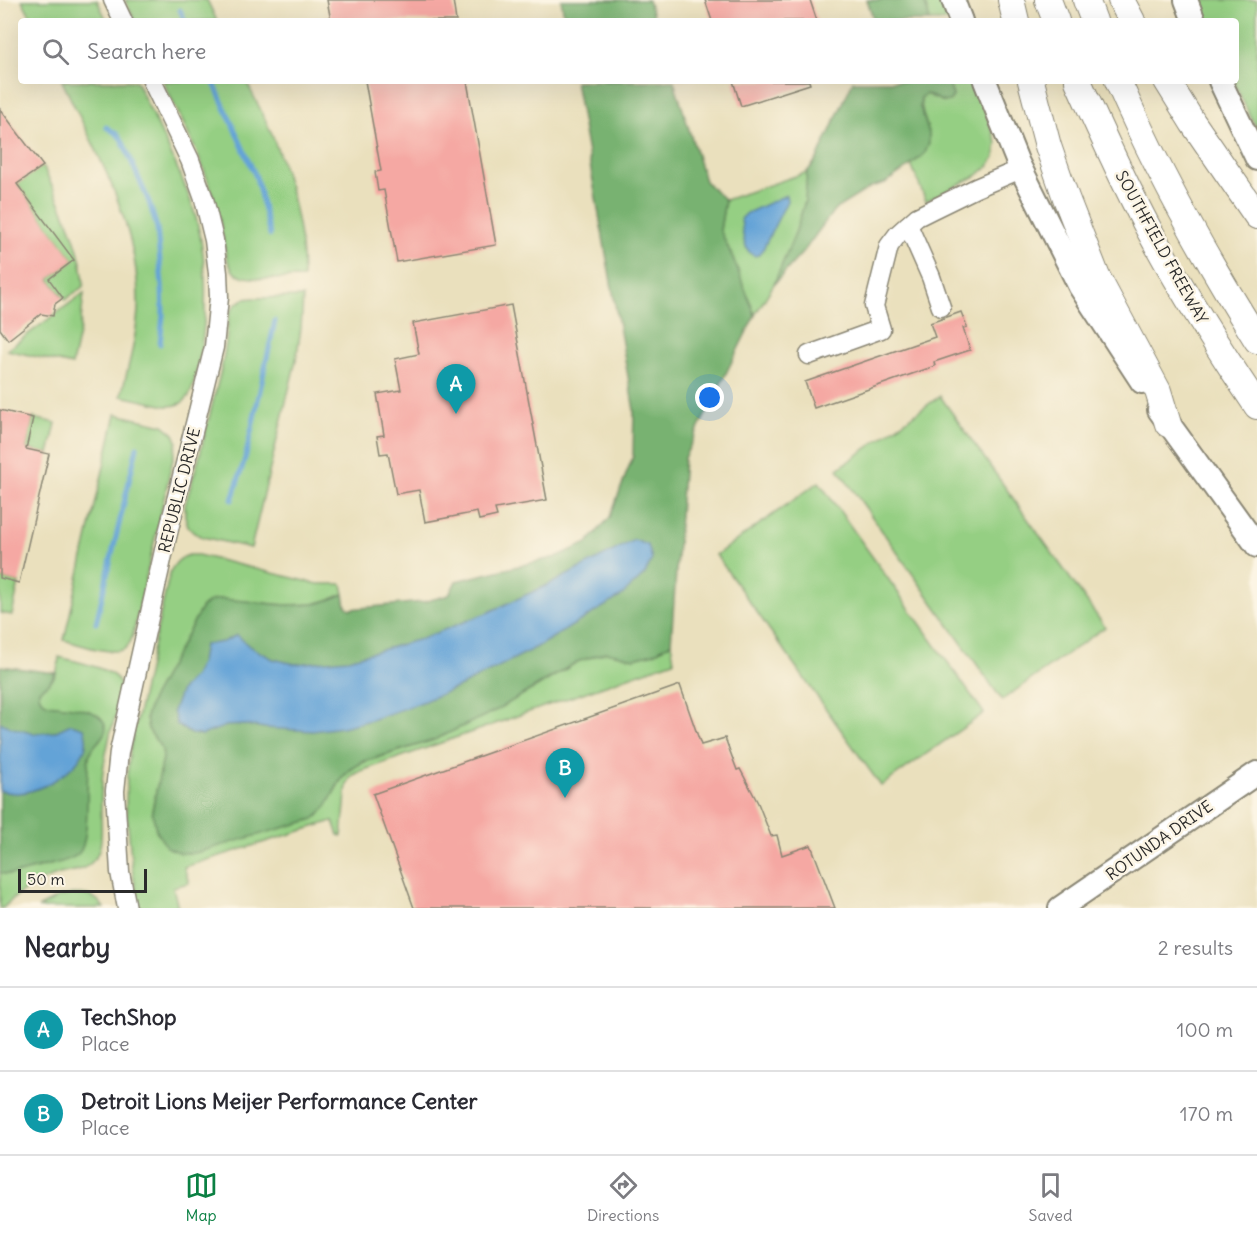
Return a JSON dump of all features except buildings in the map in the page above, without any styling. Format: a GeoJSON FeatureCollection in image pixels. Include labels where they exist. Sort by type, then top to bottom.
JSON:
{"type":"FeatureCollection","features":[{"type":"Feature","properties":{"kind":"highway"},"geometry":{"type":"LineString","coordinates":[[1011,0],[1015,18]]}},
{"type":"Feature","properties":{"kind":"highway"},"geometry":{"type":"LineString","coordinates":[[1048,0],[1055,18]]}},
{"type":"Feature","properties":{"kind":"highway"},"geometry":{"type":"LineString","coordinates":[[1086,0],[1093,18]]}},
{"type":"Feature","properties":{"kind":"highway"},"geometry":{"type":"LineString","coordinates":[[1121,0],[1130,18]]}},
{"type":"Feature","properties":{"kind":"highway"},"geometry":{"type":"LineString","coordinates":[[1031,84],[1048,146],[1097,277],[1158,391],[1168,424]]}},
{"type":"Feature","properties":{"kind":"highway","name":"SOUTHFIELD FREEWAY"},"geometry":{"type":"LineString","coordinates":[[1079,84],[1104,140],[1147,226],[1206,327],[1257,406]]}},
{"type":"Feature","properties":{"kind":"highway","name":"SOUTHFIELD FREEWAY"},"geometry":{"type":"LineString","coordinates":[[1119,84],[1181,210],[1225,289],[1257,340]]}},
{"type":"Feature","properties":{"kind":"highway"},"geometry":{"type":"LineString","coordinates":[[1169,84],[1257,216]]}},
{"type":"Feature","properties":{"kind":"main road"},"geometry":{"type":"LineString","coordinates":[[953,0],[960,18]]}},
{"type":"Feature","properties":{"kind":"main road"},"geometry":{"type":"LineString","coordinates":[[1186,0],[1193,18]]}},
{"type":"Feature","properties":{"kind":"main road"},"geometry":{"type":"LineString","coordinates":[[986,84],[1021,169],[1080,287],[1168,424],[1257,546]]}},
{"type":"Feature","properties":{"kind":"main road"},"geometry":{"type":"LineString","coordinates":[[1221,84],[1257,159]]}},
{"type":"Feature","properties":{"kind":"main road","name":"ROTUNDA DRIVE"},"geometry":{"type":"LineString","coordinates":[[1060,908],[1257,772]]}},
{"type":"Feature","properties":{"kind":"street"},"geometry":{"type":"LineString","coordinates":[[113,0],[122,18]]}},
{"type":"Feature","properties":{"kind":"street","name":"REPUBLIC DRIVE"},"geometry":{"type":"LineString","coordinates":[[127,908],[120,872],[115,790],[118,752],[167,537],[214,347],[219,297],[214,240],[204,199],[190,160],[153,84]]}},
{"type":"Feature","properties":{"kind":"street"},"geometry":{"type":"LineString","coordinates":[[809,355],[881,329],[874,306],[889,246],[898,234],[917,217],[1021,169]]}},
{"type":"Feature","properties":{"kind":"street"},"geometry":{"type":"LineString","coordinates":[[908,225],[932,277],[940,307]]}},
{"type":"Feature","properties":{"kind":"green space"},"geometry":{"type":"Polygon","coordinates":[[[22,0],[97,0],[106,18],[31,18],[22,0]]]}},
{"type":"Feature","properties":{"kind":"green space"},"geometry":{"type":"Polygon","coordinates":[[[125,0],[207,0],[216,18],[134,18],[125,0]]]}},
{"type":"Feature","properties":{"kind":"green space"},"geometry":{"type":"Polygon","coordinates":[[[561,0],[648,0],[654,18],[564,18],[561,0]]]}},
{"type":"Feature","properties":{"kind":"green space"},"geometry":{"type":"Polygon","coordinates":[[[867,0],[924,0],[929,18],[873,18],[867,0]]]}},
{"type":"Feature","properties":{"kind":"green space"},"geometry":{"type":"Polygon","coordinates":[[[924,0],[944,0],[950,18],[929,18],[924,0]]]}},
{"type":"Feature","properties":{"kind":"green space"},"geometry":{"type":"Polygon","coordinates":[[[1199,0],[1257,0],[1257,130],[1234,84],[1239,84],[1239,18],[1206,18],[1199,0]]]}},
{"type":"Feature","properties":{"kind":"green space"},"geometry":{"type":"Polygon","coordinates":[[[63,84],[137,84],[191,202],[197,221],[204,263],[204,328],[194,383],[185,400],[174,406],[121,396],[134,343],[138,310],[137,279],[124,220],[102,163],[63,84]]]}},
{"type":"Feature","properties":{"kind":"green space"},"geometry":{"type":"Polygon","coordinates":[[[164,84],[247,84],[269,128],[290,188],[301,241],[303,278],[248,278],[235,273],[228,262],[214,198],[194,147],[164,84]]]}},
{"type":"Feature","properties":{"kind":"green space"},"geometry":{"type":"Polygon","coordinates":[[[576,84],[675,84],[705,181],[725,200],[720,230],[755,315],[684,458],[671,643],[654,653],[634,658],[606,652],[577,662],[497,710],[434,740],[362,762],[344,775],[327,805],[314,819],[195,853],[181,853],[166,847],[156,830],[152,811],[163,758],[162,749],[148,729],[146,717],[153,696],[202,607],[210,601],[219,599],[278,604],[313,604],[344,594],[346,606],[350,609],[423,602],[449,595],[456,581],[556,557],[587,543],[610,517],[633,456],[634,410],[576,84]]]}},
{"type":"Feature","properties":{"kind":"green space"},"geometry":{"type":"Polygon","coordinates":[[[852,84],[949,84],[953,96],[950,101],[944,102],[926,94],[921,98],[920,107],[929,133],[929,143],[925,153],[885,183],[871,187],[834,210],[804,251],[774,284],[796,231],[805,201],[807,172],[817,159],[852,84]]]}},
{"type":"Feature","properties":{"kind":"green space"},"geometry":{"type":"Polygon","coordinates":[[[949,84],[975,84],[997,143],[995,157],[987,168],[976,176],[926,201],[911,165],[923,155],[928,144],[928,131],[921,98],[926,94],[944,102],[953,96],[949,84]]]}},
{"type":"Feature","properties":{"kind":"green space"},"geometry":{"type":"Polygon","coordinates":[[[43,166],[75,239],[82,270],[84,286],[65,300],[49,279],[74,260],[17,184],[43,166]]]}},
{"type":"Feature","properties":{"kind":"green space"},"geometry":{"type":"Polygon","coordinates":[[[807,172],[805,201],[796,231],[774,284],[755,315],[720,230],[725,200],[807,172]]]}},
{"type":"Feature","properties":{"kind":"green space"},"geometry":{"type":"Polygon","coordinates":[[[84,293],[80,329],[72,365],[7,350],[84,293]]]}},
{"type":"Feature","properties":{"kind":"green space"},"geometry":{"type":"Polygon","coordinates":[[[303,297],[296,360],[251,548],[203,537],[194,533],[188,526],[185,505],[222,366],[230,312],[244,299],[303,297]]]}},
{"type":"Feature","properties":{"kind":"green space"},"geometry":{"type":"Polygon","coordinates":[[[940,396],[1105,627],[1002,700],[838,469],[940,396]]]}},
{"type":"Feature","properties":{"kind":"green space"},"geometry":{"type":"Polygon","coordinates":[[[116,414],[163,425],[174,434],[177,441],[133,635],[126,648],[113,651],[64,640],[116,414]]]}},
{"type":"Feature","properties":{"kind":"green space"},"geometry":{"type":"Polygon","coordinates":[[[33,418],[56,423],[49,454],[26,449],[33,418]]]}},
{"type":"Feature","properties":{"kind":"green space"},"geometry":{"type":"Polygon","coordinates":[[[819,482],[984,713],[881,786],[716,555],[819,482]]]}},
{"type":"Feature","properties":{"kind":"green space"},"geometry":{"type":"Polygon","coordinates":[[[189,555],[198,555],[318,584],[342,584],[344,594],[313,604],[286,605],[219,599],[202,607],[153,696],[146,717],[148,729],[162,749],[163,758],[152,811],[332,796],[344,776],[356,766],[434,740],[537,687],[577,662],[606,652],[634,658],[654,653],[671,643],[674,661],[361,771],[352,776],[347,784],[342,836],[338,835],[333,821],[184,867],[189,883],[173,887],[178,908],[139,908],[132,867],[126,805],[131,745],[170,572],[178,561],[189,555]]]}},
{"type":"Feature","properties":{"kind":"green space"},"geometry":{"type":"Polygon","coordinates":[[[0,578],[19,583],[12,615],[0,613],[0,578]]]}},
{"type":"Feature","properties":{"kind":"green space"},"geometry":{"type":"Polygon","coordinates":[[[59,657],[108,672],[118,680],[120,686],[119,707],[110,734],[103,770],[99,851],[96,858],[87,866],[34,884],[0,908],[0,873],[26,871],[75,856],[86,804],[88,761],[94,746],[100,740],[43,702],[40,697],[40,690],[56,674],[59,657]]]}},
{"type":"Feature","properties":{"kind":"green space"},"geometry":{"type":"Polygon","coordinates":[[[0,666],[56,673],[49,683],[39,690],[42,700],[48,704],[90,711],[101,718],[106,729],[89,757],[85,836],[79,853],[63,861],[11,874],[0,873],[0,666]]]}},
{"type":"Feature","properties":{"kind":"green space"},"geometry":{"type":"Polygon","coordinates":[[[72,894],[91,896],[98,900],[104,908],[38,908],[59,897],[72,894]]]}},
{"type":"Feature","properties":{"kind":"water"},"geometry":{"type":"Polygon","coordinates":[[[786,195],[787,201],[762,251],[754,256],[745,244],[741,219],[747,213],[786,195]]]}},
{"type":"Feature","properties":{"kind":"water"},"geometry":{"type":"Polygon","coordinates":[[[634,540],[648,545],[652,559],[645,574],[620,597],[537,647],[461,686],[417,704],[371,720],[313,731],[246,725],[226,726],[202,735],[191,734],[177,725],[173,711],[181,690],[194,676],[201,662],[204,645],[223,642],[237,635],[250,647],[273,659],[295,664],[348,659],[421,639],[489,612],[554,582],[634,540]]]}},
{"type":"Feature","properties":{"kind":"water"},"geometry":{"type":"Polygon","coordinates":[[[0,722],[34,734],[54,732],[71,724],[84,728],[85,748],[80,759],[73,766],[47,785],[28,792],[0,791],[0,722]]]}},
{"type":"Feature","properties":{"kind":"waterway"},"geometry":{"type":"LineString","coordinates":[[180,10],[184,18]]}},
{"type":"Feature","properties":{"kind":"waterway"},"geometry":{"type":"LineString","coordinates":[[214,84],[256,177],[270,235]]}},
{"type":"Feature","properties":{"kind":"waterway"},"geometry":{"type":"LineString","coordinates":[[106,127],[122,140],[149,202],[157,228],[163,315],[160,344]]}},
{"type":"Feature","properties":{"kind":"waterway"},"geometry":{"type":"LineString","coordinates":[[232,500],[246,455],[275,321]]}},
{"type":"Feature","properties":{"kind":"waterway"},"geometry":{"type":"LineString","coordinates":[[96,623],[137,447]]}},
{"type":"Feature","properties":{"kind":"place","name":"TechShop"},"geometry":{"type":"Point","coordinates":[456,414]}},
{"type":"Feature","properties":{"kind":"place","name":"Detroit Lions Meijer Performance Center"},"geometry":{"type":"Point","coordinates":[565,798]}}]}
